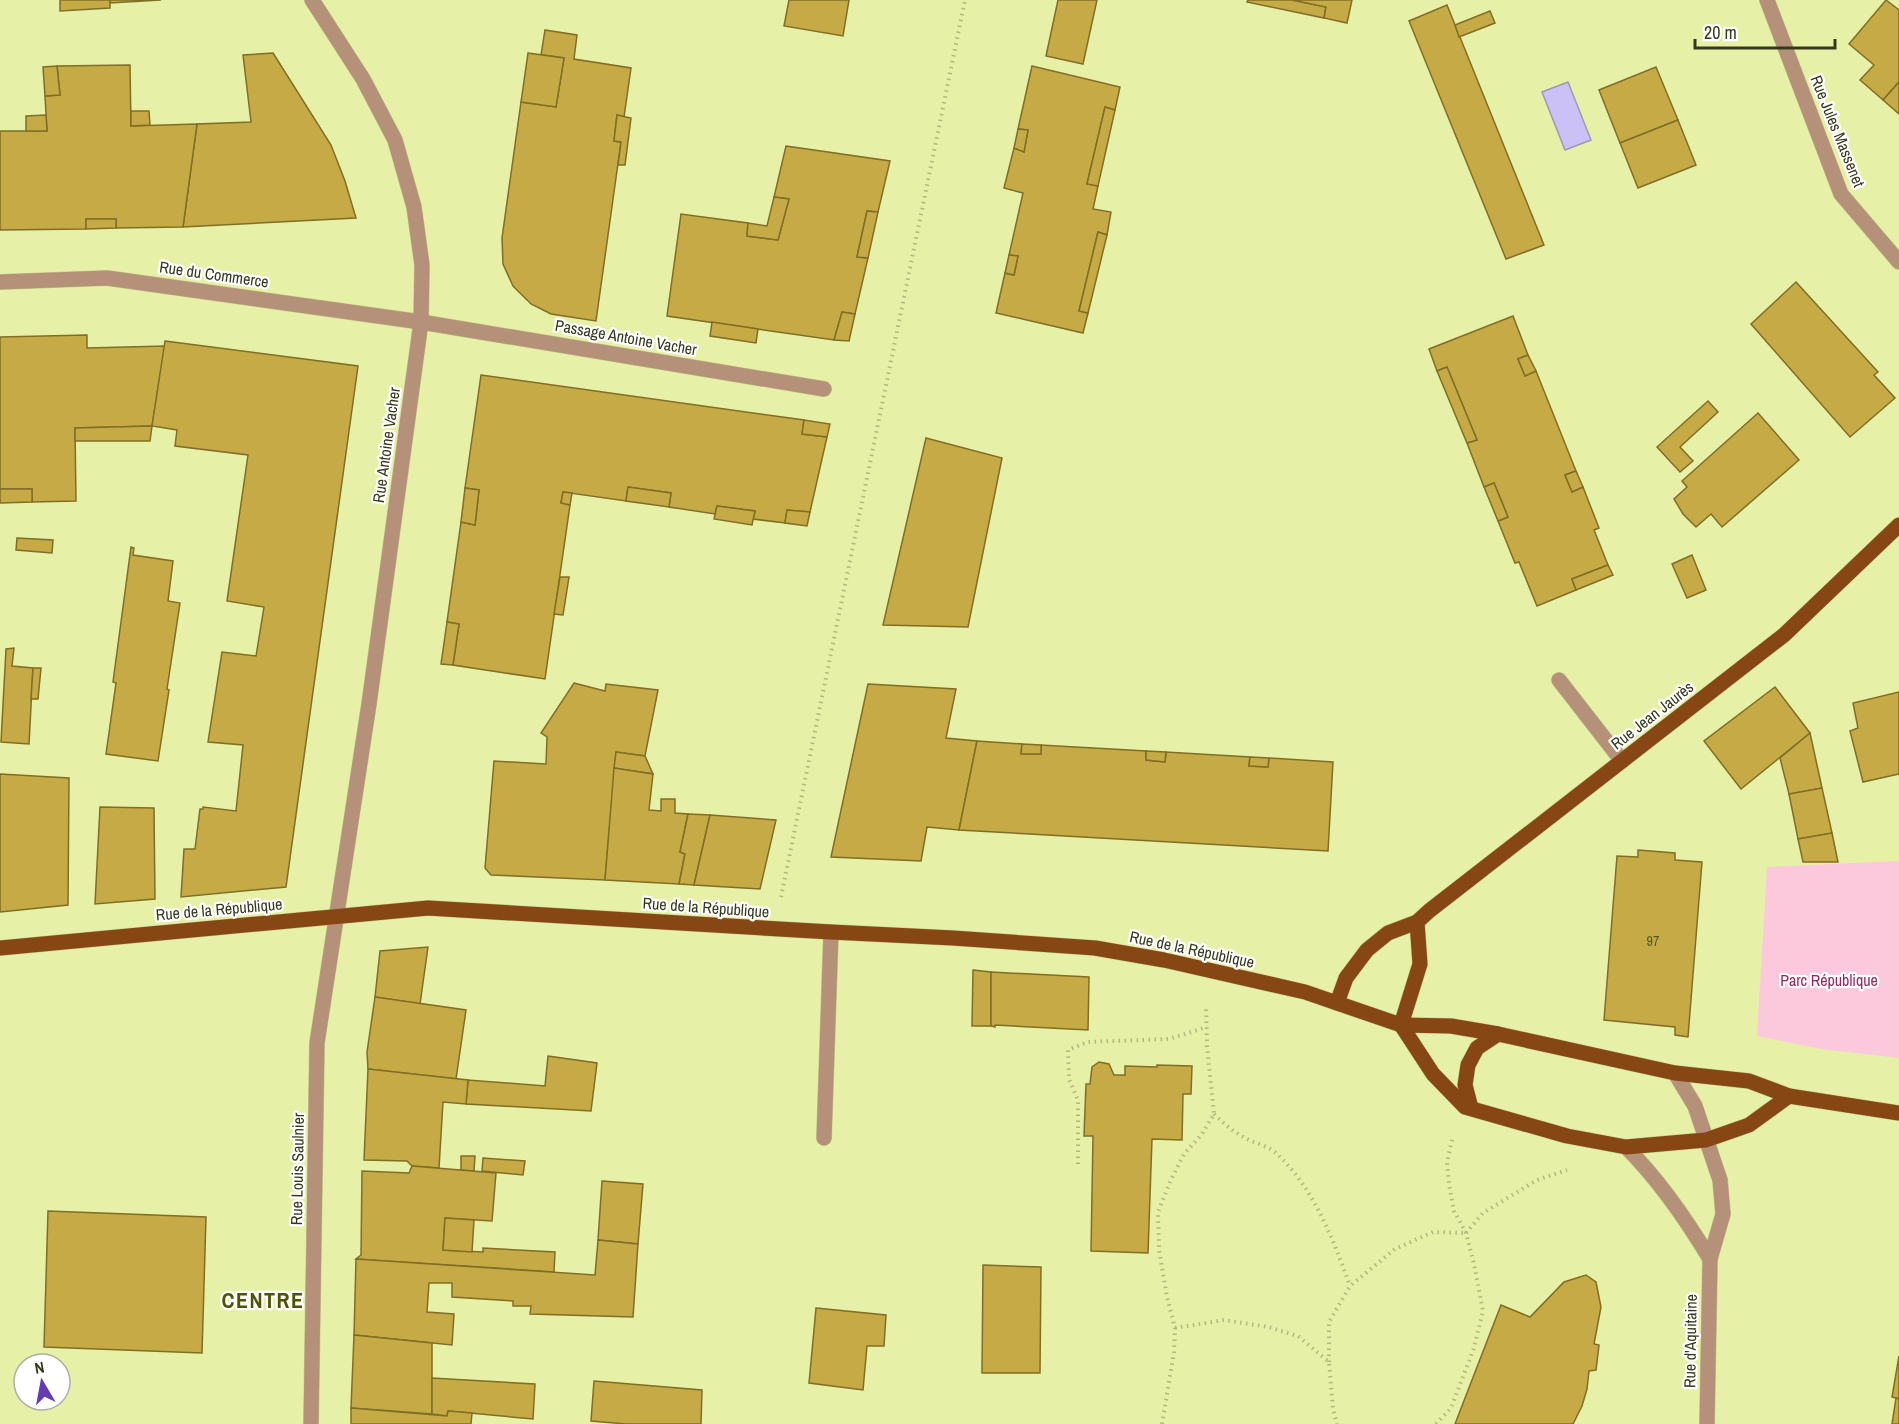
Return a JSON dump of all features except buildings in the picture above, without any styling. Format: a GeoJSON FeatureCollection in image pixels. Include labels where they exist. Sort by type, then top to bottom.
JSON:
{"type":"FeatureCollection","features":[{"type":"Feature","properties":{"kind":"main road","name":"Rue Jean Jaurès"},"geometry":{"type":"LineString","coordinates":[[1337,1003],[1346,978],[1366,950],[1388,933],[1417,922],[1784,634],[1899,525]]}},
{"type":"Feature","properties":{"kind":"main road","name":"Rue de la République"},"geometry":{"type":"LineString","coordinates":[[0,948],[428,908],[1095,948],[1164,960],[1305,992],[1401,1025],[1450,1026],[1498,1034],[1675,1073],[1749,1081],[1789,1096],[1899,1113]]}},
{"type":"Feature","properties":{"kind":"main road"},"geometry":{"type":"LineString","coordinates":[[1417,922],[1420,964],[1401,1025],[1432,1074],[1465,1107],[1567,1136],[1626,1147],[1706,1140],[1749,1125],[1789,1096]]}},
{"type":"Feature","properties":{"kind":"main road"},"geometry":{"type":"LineString","coordinates":[[1470,1108],[1465,1085],[1468,1065],[1477,1048],[1498,1034]]}},
{"type":"Feature","properties":{"kind":"street","name":"Rue Antoine Vacher"},"geometry":{"type":"LineString","coordinates":[[312,0],[363,79],[395,140],[414,207],[422,265],[421,322],[369,704],[337,916]]}},
{"type":"Feature","properties":{"kind":"street","name":"Rue Jules Massenet"},"geometry":{"type":"LineString","coordinates":[[1767,0],[1841,194],[1899,262]]}},
{"type":"Feature","properties":{"kind":"street","name":"Rue du Commerce"},"geometry":{"type":"LineString","coordinates":[[0,282],[107,278],[421,322]]}},
{"type":"Feature","properties":{"kind":"street","name":"Passage Antoine Vacher"},"geometry":{"type":"LineString","coordinates":[[421,322],[824,389]]}},
{"type":"Feature","properties":{"kind":"street"},"geometry":{"type":"LineString","coordinates":[[1559,680],[1622,761]]}},
{"type":"Feature","properties":{"kind":"street","name":"Rue Louis Saulnier"},"geometry":{"type":"LineString","coordinates":[[311,1424],[317,1043],[337,916]]}},
{"type":"Feature","properties":{"kind":"street"},"geometry":{"type":"LineString","coordinates":[[824,1138],[831,932]]}},
{"type":"Feature","properties":{"kind":"street","name":"Rue d'Aquitaine"},"geometry":{"type":"LineString","coordinates":[[1675,1073],[1695,1106],[1720,1180],[1723,1214],[1710,1259],[1707,1424]]}},
{"type":"Feature","properties":{"kind":"street"},"geometry":{"type":"LineString","coordinates":[[1626,1147],[1643,1165],[1691,1227],[1710,1259]]}},
{"type":"Feature","properties":{"kind":"path"},"geometry":{"type":"LineString","coordinates":[[775,929],[965,0]]}},
{"type":"Feature","properties":{"kind":"path"},"geometry":{"type":"LineString","coordinates":[[1162,1424],[1174,1352],[1175,1328],[1159,1250],[1158,1212],[1184,1154],[1202,1134],[1214,1114],[1207,1046],[1206,1006]]}},
{"type":"Feature","properties":{"kind":"path"},"geometry":{"type":"LineString","coordinates":[[1078,1164],[1078,1100],[1069,1078],[1068,1050],[1088,1042],[1168,1039],[1207,1027]]}},
{"type":"Feature","properties":{"kind":"path"},"geometry":{"type":"LineString","coordinates":[[1214,1114],[1227,1128],[1274,1152],[1294,1175],[1317,1207],[1333,1238],[1350,1286]]}},
{"type":"Feature","properties":{"kind":"path"},"geometry":{"type":"LineString","coordinates":[[1436,1424],[1451,1408],[1474,1348],[1483,1311],[1466,1233],[1455,1211],[1449,1184],[1448,1162],[1454,1135]]}},
{"type":"Feature","properties":{"kind":"path"},"geometry":{"type":"LineString","coordinates":[[1466,1233],[1483,1213],[1537,1180],[1567,1170]]}},
{"type":"Feature","properties":{"kind":"path"},"geometry":{"type":"LineString","coordinates":[[1337,1424],[1333,1409],[1329,1362],[1329,1322],[1350,1286],[1395,1248],[1433,1232],[1466,1233]]}},
{"type":"Feature","properties":{"kind":"path"},"geometry":{"type":"LineString","coordinates":[[1175,1328],[1224,1320],[1268,1327],[1298,1336],[1329,1362]]}},
{"type":"Feature","properties":{"kind":"green space","name":"Parc République"},"geometry":{"type":"Polygon","coordinates":[[[1899,861],[1899,1058],[1821,1049],[1757,1036],[1767,867],[1899,861]]]}},
{"type":"Feature","properties":{"kind":"shaded area"},"geometry":{"type":"Polygon","coordinates":[[[1568,82],[1591,140],[1565,150],[1542,92],[1568,82]]]}},
{"type":"Feature","properties":{"kind":"district","name":"CENTRE"},"geometry":{"type":"Point","coordinates":[263,1300]}}]}
